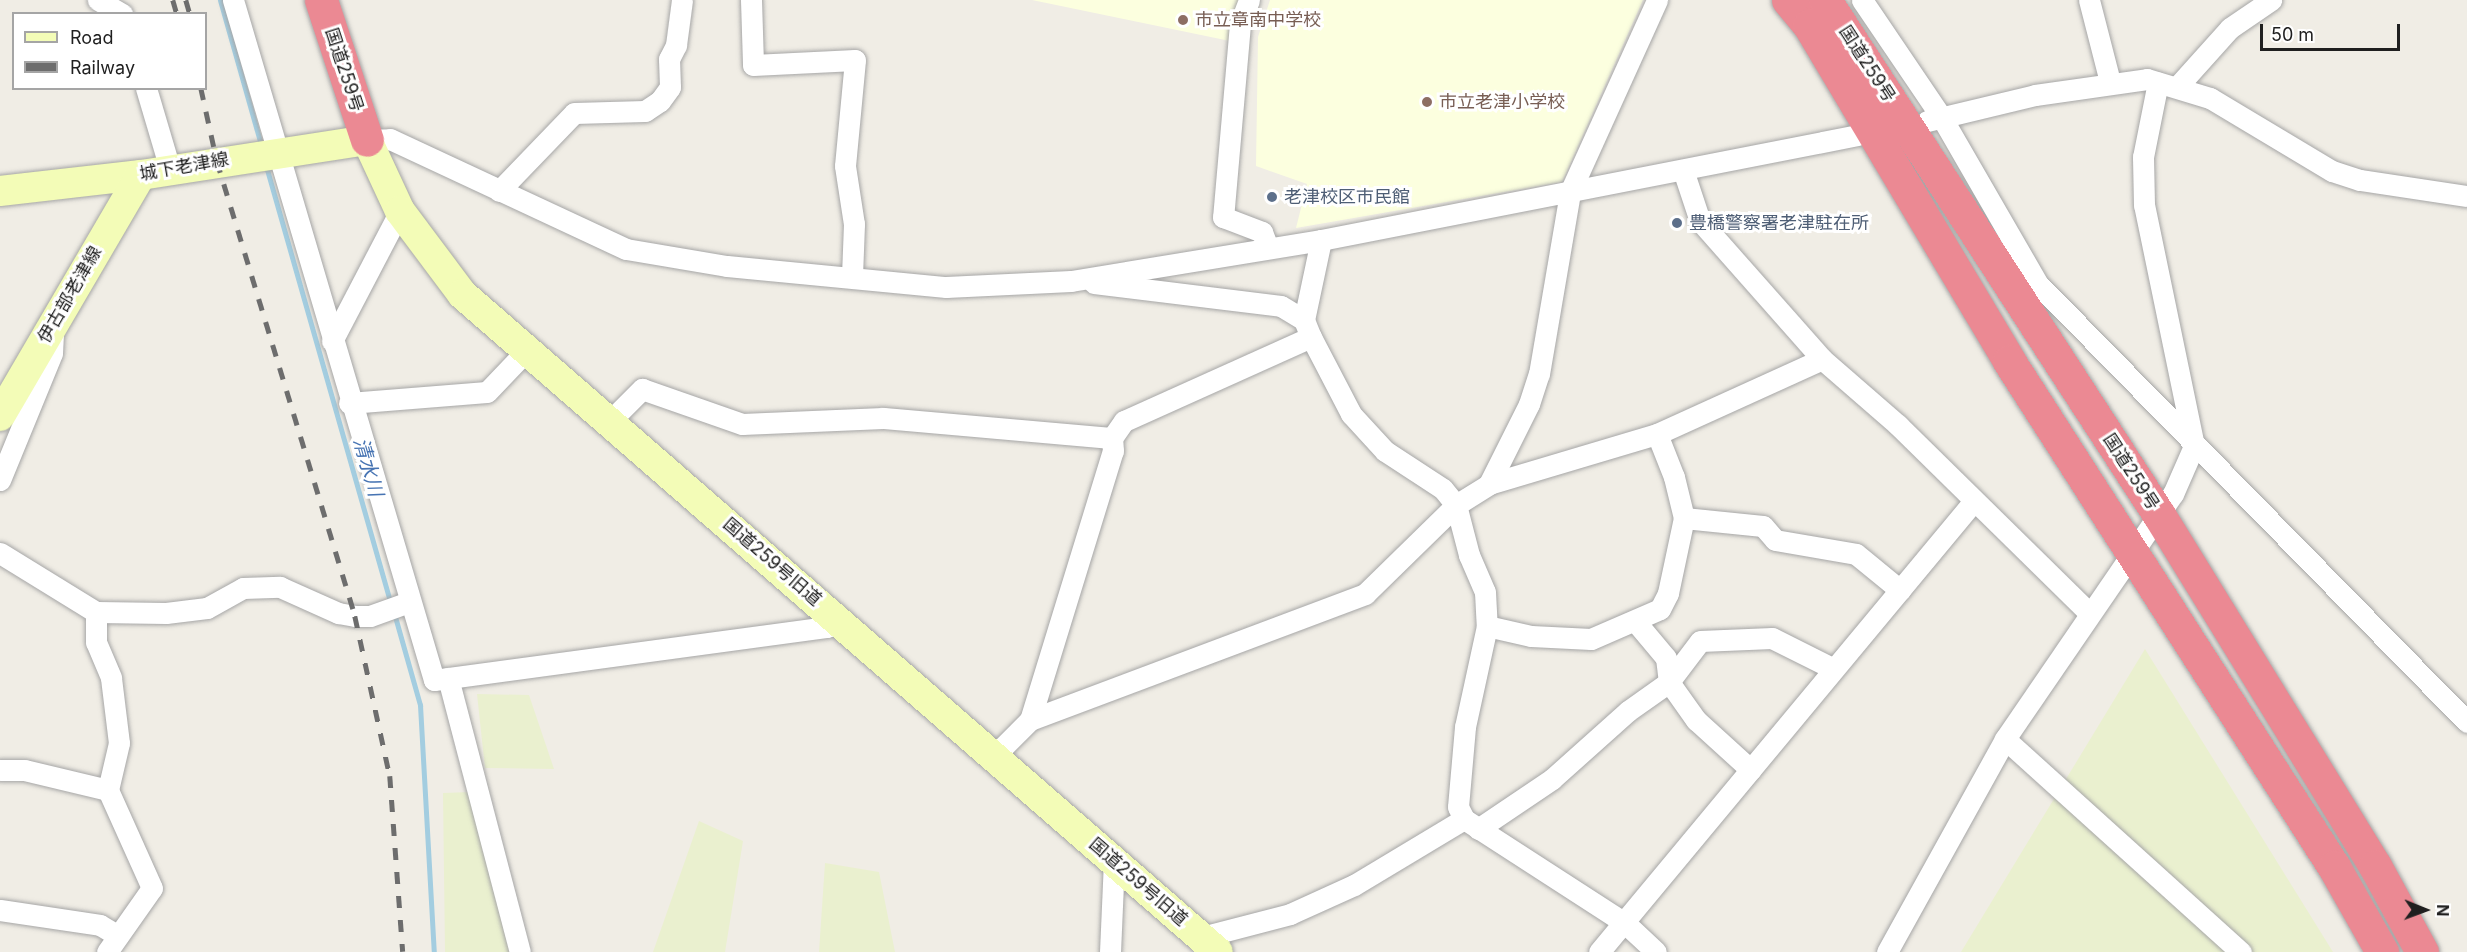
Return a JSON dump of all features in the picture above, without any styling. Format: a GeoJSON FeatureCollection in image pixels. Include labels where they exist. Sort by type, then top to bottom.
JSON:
{"type":"FeatureCollection","features":[{"type":"Feature","properties":{"kind":"highway","name":"国道259号"},"geometry":{"type":"LineString","coordinates":[[321,0],[367,140]]}},
{"type":"Feature","properties":{"kind":"highway","name":"国道259号"},"geometry":{"type":"LineString","coordinates":[[1788,0],[1809,25],[2010,361],[2334,867],[2382,952]]}},
{"type":"Feature","properties":{"kind":"highway","name":"国道259号"},"geometry":{"type":"LineString","coordinates":[[1825,0],[2159,515],[2375,866],[2422,952]]}},
{"type":"Feature","properties":{"kind":"street"},"geometry":{"type":"LineString","coordinates":[[98,0],[119,12]]}},
{"type":"Feature","properties":{"kind":"street"},"geometry":{"type":"LineString","coordinates":[[233,0],[263,153],[332,341],[434,680],[827,627],[840,621]]}},
{"type":"Feature","properties":{"kind":"street"},"geometry":{"type":"LineString","coordinates":[[499,191],[574,113],[645,111],[660,101],[670,87],[669,59],[676,45],[682,0]]}},
{"type":"Feature","properties":{"kind":"street"},"geometry":{"type":"LineString","coordinates":[[751,0],[753,65],[855,60],[845,166],[854,224],[852,275]]}},
{"type":"Feature","properties":{"kind":"street"},"geometry":{"type":"LineString","coordinates":[[1249,0],[1240,24],[1223,217],[1262,232],[1268,248]]}},
{"type":"Feature","properties":{"kind":"street"},"geometry":{"type":"LineString","coordinates":[[1489,484],[1529,404],[1539,374],[1570,192],[1657,0]]}},
{"type":"Feature","properties":{"kind":"street"},"geometry":{"type":"LineString","coordinates":[[1862,0],[2038,284],[2194,447],[2467,722]]}},
{"type":"Feature","properties":{"kind":"street"},"geometry":{"type":"LineString","coordinates":[[2089,0],[2110,82]]}},
{"type":"Feature","properties":{"kind":"street"},"geometry":{"type":"LineString","coordinates":[[1887,952],[2005,739],[2134,554],[2159,515],[2194,447],[2144,206],[2143,157],[2167,85],[2230,27],[2271,0]]}},
{"type":"Feature","properties":{"kind":"street"},"geometry":{"type":"LineString","coordinates":[[1935,120],[2036,95],[2110,82],[2147,79],[2210,98],[2332,171],[2370,182],[2467,196]]}},
{"type":"Feature","properties":{"kind":"street"},"geometry":{"type":"LineString","coordinates":[[146,90],[155,172]]}},
{"type":"Feature","properties":{"kind":"street"},"geometry":{"type":"LineString","coordinates":[[367,140],[390,139],[626,249],[727,266],[852,275],[946,286],[1071,280],[1320,240],[1858,135]]}},
{"type":"Feature","properties":{"kind":"street","name":"城下老津線"},"geometry":{"type":"LineString","coordinates":[[0,191],[155,172],[263,153],[367,140]]}},
{"type":"Feature","properties":{"kind":"street","name":"国道259号旧道"},"geometry":{"type":"LineString","coordinates":[[367,140],[400,211],[462,294],[1210,945]]}},
{"type":"Feature","properties":{"kind":"street"},"geometry":{"type":"LineString","coordinates":[[1683,170],[1700,221],[1822,359],[1898,425],[2090,614]]}},
{"type":"Feature","properties":{"kind":"street","name":"伊古部老津線"},"geometry":{"type":"LineString","coordinates":[[0,417],[53,323],[155,172]]}},
{"type":"Feature","properties":{"kind":"street"},"geometry":{"type":"LineString","coordinates":[[332,341],[400,211]]}},
{"type":"Feature","properties":{"kind":"street"},"geometry":{"type":"LineString","coordinates":[[1308,328],[1320,240]]}},
{"type":"Feature","properties":{"kind":"street"},"geometry":{"type":"LineString","coordinates":[[1071,280],[1281,306],[1308,328],[1351,414],[1385,452],[1443,489],[1456,505],[1469,555],[1485,592],[1487,626],[1458,775],[1458,807],[1471,824],[1625,923],[1656,952]]}},
{"type":"Feature","properties":{"kind":"street"},"geometry":{"type":"LineString","coordinates":[[0,480],[52,353],[53,323]]}},
{"type":"Feature","properties":{"kind":"street"},"geometry":{"type":"LineString","coordinates":[[1030,720],[1113,451],[1112,438],[1124,421],[1308,328]]}},
{"type":"Feature","properties":{"kind":"street"},"geometry":{"type":"LineString","coordinates":[[349,403],[487,392],[527,350]]}},
{"type":"Feature","properties":{"kind":"street"},"geometry":{"type":"LineString","coordinates":[[994,756],[1030,720],[1365,594],[1456,505],[1489,484],[1657,434],[1822,359]]}},
{"type":"Feature","properties":{"kind":"street"},"geometry":{"type":"LineString","coordinates":[[609,422],[642,388],[742,424],[882,418],[1112,438]]}},
{"type":"Feature","properties":{"kind":"street"},"geometry":{"type":"LineString","coordinates":[[1487,626],[1531,636],[1591,639],[1609,628],[1635,621],[1660,609],[1668,593],[1684,518],[1674,477],[1657,434]]}},
{"type":"Feature","properties":{"kind":"street"},"geometry":{"type":"LineString","coordinates":[[1599,952],[1973,501]]}},
{"type":"Feature","properties":{"kind":"street"},"geometry":{"type":"LineString","coordinates":[[1684,518],[1763,526],[1774,540],[1856,554],[1900,590]]}},
{"type":"Feature","properties":{"kind":"street"},"geometry":{"type":"LineString","coordinates":[[0,553],[96,612],[166,614],[207,608],[243,588],[271,587],[280,587],[338,613],[370,616],[409,602]]}},
{"type":"Feature","properties":{"kind":"street"},"geometry":{"type":"LineString","coordinates":[[0,910],[100,925],[112,944],[152,888],[108,790],[119,743],[111,678],[96,642],[96,612]]}},
{"type":"Feature","properties":{"kind":"street"},"geometry":{"type":"LineString","coordinates":[[1635,621],[1666,658],[1669,682],[1696,720],[1751,770]]}},
{"type":"Feature","properties":{"kind":"street"},"geometry":{"type":"LineString","coordinates":[[1210,945],[1290,914],[1354,885],[1552,779],[1628,711],[1669,682],[1700,641],[1772,638],[1834,669]]}},
{"type":"Feature","properties":{"kind":"street"},"geometry":{"type":"LineString","coordinates":[[448,678],[520,952]]}},
{"type":"Feature","properties":{"kind":"street"},"geometry":{"type":"LineString","coordinates":[[2005,739],[2241,952]]}},
{"type":"Feature","properties":{"kind":"street"},"geometry":{"type":"LineString","coordinates":[[0,770],[24,770],[108,790]]}},
{"type":"Feature","properties":{"kind":"street"},"geometry":{"type":"LineString","coordinates":[[1110,952],[1114,861]]}},
{"type":"Feature","properties":{"kind":"shaded area","name":"市立章南中学校"},"geometry":{"type":"Polygon","coordinates":[[[1032,0],[1240,0],[1230,41],[1032,0]]]}},
{"type":"Feature","properties":{"kind":"shaded area","name":"市立老津小学校"},"geometry":{"type":"Polygon","coordinates":[[[1270,0],[1643,0],[1562,182],[1296,228],[1307,184],[1256,166],[1258,37],[1270,0]]]}},
{"type":"Feature","properties":{"kind":"shaded area"},"geometry":{"type":"Polygon","coordinates":[[[2145,649],[2333,952],[1961,952],[2145,649]]]}},
{"type":"Feature","properties":{"kind":"shaded area"},"geometry":{"type":"Polygon","coordinates":[[[477,694],[529,695],[554,769],[485,768],[477,694]]]}},
{"type":"Feature","properties":{"kind":"shaded area"},"geometry":{"type":"Polygon","coordinates":[[[471,792],[509,952],[445,952],[443,793],[471,792]]]}},
{"type":"Feature","properties":{"kind":"shaded area"},"geometry":{"type":"Polygon","coordinates":[[[699,821],[743,841],[725,952],[653,952],[699,821]]]}},
{"type":"Feature","properties":{"kind":"shaded area"},"geometry":{"type":"Polygon","coordinates":[[[825,863],[879,872],[895,952],[819,952],[825,863]]]}},
{"type":"Feature","properties":{"kind":"waterway","name":"清水川"},"geometry":{"type":"LineString","coordinates":[[220,0],[262,148]]}},
{"type":"Feature","properties":{"kind":"waterway","name":"清水川"},"geometry":{"type":"LineString","coordinates":[[266,166],[391,604]]}},
{"type":"Feature","properties":{"kind":"waterway","name":"清水川"},"geometry":{"type":"LineString","coordinates":[[394,613],[420,705],[434,952]]}},
{"type":"Feature","properties":{"kind":"railway"},"geometry":{"type":"LineString","coordinates":[[173,0],[176,12]]}},
{"type":"Feature","properties":{"kind":"railway"},"geometry":{"type":"LineString","coordinates":[[186,0],[189,12]]}},
{"type":"Feature","properties":{"kind":"railway"},"geometry":{"type":"LineString","coordinates":[[201,90],[217,161],[355,616],[390,776],[403,952]]}},
{"type":"Feature","properties":{"kind":"place","name":"市立章南中学校"},"geometry":{"type":"Point","coordinates":[1183,20]}},
{"type":"Feature","properties":{"kind":"place","name":"市立老津小学校"},"geometry":{"type":"Point","coordinates":[1427,102]}},
{"type":"Feature","properties":{"kind":"place","name":"老津校区市民館"},"geometry":{"type":"Point","coordinates":[1272,197]}},
{"type":"Feature","properties":{"kind":"place","name":"豊橋警察署老津駐在所"},"geometry":{"type":"Point","coordinates":[1677,223]}}]}
